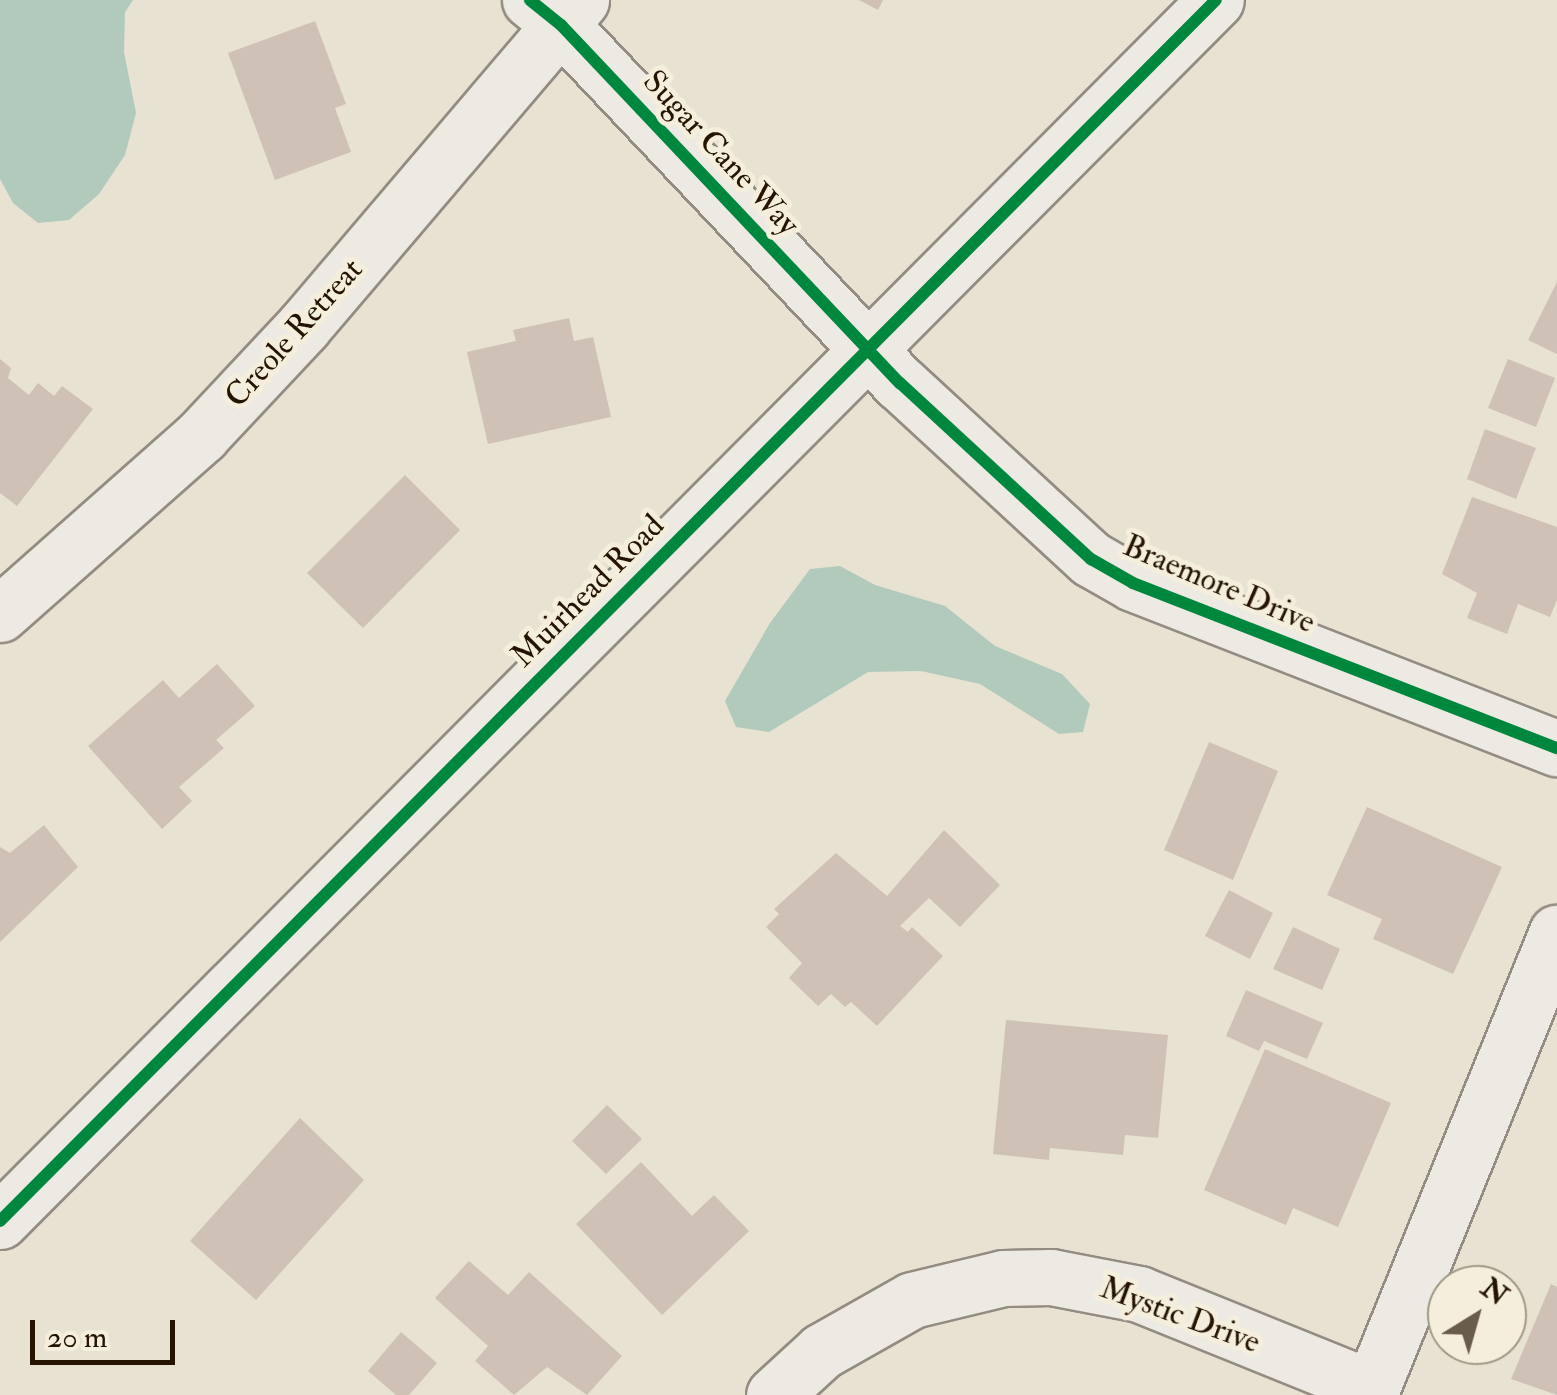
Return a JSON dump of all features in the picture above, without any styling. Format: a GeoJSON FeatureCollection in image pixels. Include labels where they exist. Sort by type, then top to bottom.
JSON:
{"type":"FeatureCollection","features":[{"type":"Feature","properties":{"kind":"street","name":"Muirhead Road"},"geometry":{"type":"LineString","coordinates":[[0,1221],[1216,0]]}},
{"type":"Feature","properties":{"kind":"street","name":"Sugar Cane Way"},"geometry":{"type":"LineString","coordinates":[[557,8],[868,348]]}},
{"type":"Feature","properties":{"kind":"street","name":"Creole Retreat"},"geometry":{"type":"LineString","coordinates":[[0,614],[202,435],[557,8]]}},
{"type":"Feature","properties":{"kind":"street","name":"Braemore Drive"},"geometry":{"type":"LineString","coordinates":[[868,348],[1091,560],[1133,583],[1557,748]]}},
{"type":"Feature","properties":{"kind":"street"},"geometry":{"type":"LineString","coordinates":[[1371,1392],[1557,933]]}},
{"type":"Feature","properties":{"kind":"street","name":"Mystic Drive"},"geometry":{"type":"LineString","coordinates":[[774,1395],[822,1351],[912,1300],[1003,1278],[1051,1277],[1139,1294],[1371,1392]]}},
{"type":"Feature","properties":{"kind":"shaded area"},"geometry":{"type":"Polygon","coordinates":[[[0,0],[133,0],[125,12],[124,52],[136,113],[125,155],[99,194],[69,220],[38,223],[13,203],[0,179],[0,0]]]}},
{"type":"Feature","properties":{"kind":"shaded area"},"geometry":{"type":"Polygon","coordinates":[[[840,566],[875,585],[945,606],[995,646],[1062,674],[1090,704],[1083,732],[1059,734],[980,684],[921,671],[868,672],[769,732],[736,727],[725,701],[770,623],[810,569],[840,566]]]}},
{"type":"Feature","properties":{"kind":"building"},"geometry":{"type":"Polygon","coordinates":[[[859,0],[883,0],[878,10],[859,0]]]}},
{"type":"Feature","properties":{"kind":"building"},"geometry":{"type":"Polygon","coordinates":[[[315,21],[346,104],[335,108],[351,152],[275,180],[228,53],[315,21]]]}},
{"type":"Feature","properties":{"kind":"building"},"geometry":{"type":"Polygon","coordinates":[[[1557,282],[1557,354],[1528,340],[1557,282]]]}},
{"type":"Feature","properties":{"kind":"building"},"geometry":{"type":"Polygon","coordinates":[[[569,318],[574,341],[593,337],[611,417],[488,444],[467,352],[516,341],[513,330],[569,318]]]}},
{"type":"Feature","properties":{"kind":"building"},"geometry":{"type":"Polygon","coordinates":[[[0,359],[11,368],[8,378],[29,395],[38,383],[54,396],[62,386],[93,409],[17,506],[0,493],[0,359]]]}},
{"type":"Feature","properties":{"kind":"building"},"geometry":{"type":"Polygon","coordinates":[[[1508,359],[1555,378],[1536,427],[1488,408],[1508,359]]]}},
{"type":"Feature","properties":{"kind":"building"},"geometry":{"type":"Polygon","coordinates":[[[1485,429],[1536,448],[1516,499],[1467,479],[1485,429]]]}},
{"type":"Feature","properties":{"kind":"building"},"geometry":{"type":"Polygon","coordinates":[[[405,475],[460,530],[363,628],[307,573],[405,475]]]}},
{"type":"Feature","properties":{"kind":"building"},"geometry":{"type":"Polygon","coordinates":[[[1472,497],[1557,527],[1557,600],[1550,617],[1518,604],[1507,634],[1467,618],[1477,593],[1442,574],[1472,497]]]}},
{"type":"Feature","properties":{"kind":"building"},"geometry":{"type":"Polygon","coordinates":[[[217,664],[255,706],[216,740],[224,748],[179,787],[192,801],[162,829],[88,746],[163,680],[179,698],[217,664]]]}},
{"type":"Feature","properties":{"kind":"building"},"geometry":{"type":"Polygon","coordinates":[[[1209,742],[1278,771],[1233,880],[1164,850],[1209,742]]]}},
{"type":"Feature","properties":{"kind":"building"},"geometry":{"type":"Polygon","coordinates":[[[1367,807],[1502,867],[1453,974],[1373,939],[1382,919],[1327,895],[1367,807]]]}},
{"type":"Feature","properties":{"kind":"building"},"geometry":{"type":"Polygon","coordinates":[[[44,825],[78,867],[0,942],[0,847],[10,853],[44,825]]]}},
{"type":"Feature","properties":{"kind":"building"},"geometry":{"type":"Polygon","coordinates":[[[944,830],[1000,885],[960,927],[929,898],[900,926],[908,932],[912,927],[943,956],[877,1026],[851,1002],[845,1007],[831,994],[818,1006],[789,978],[802,963],[766,927],[779,914],[774,909],[836,853],[887,896],[944,830]]]}},
{"type":"Feature","properties":{"kind":"building"},"geometry":{"type":"Polygon","coordinates":[[[1229,890],[1273,913],[1250,959],[1205,936],[1229,890]]]}},
{"type":"Feature","properties":{"kind":"building"},"geometry":{"type":"Polygon","coordinates":[[[1293,927],[1340,949],[1322,990],[1273,969],[1293,927]]]}},
{"type":"Feature","properties":{"kind":"building"},"geometry":{"type":"Polygon","coordinates":[[[1246,990],[1323,1023],[1307,1059],[1264,1041],[1259,1051],[1226,1036],[1246,990]]]}},
{"type":"Feature","properties":{"kind":"building"},"geometry":{"type":"Polygon","coordinates":[[[1006,1020],[1168,1035],[1158,1138],[1125,1135],[1123,1155],[1050,1148],[1049,1160],[993,1154],[1006,1020]]]}},
{"type":"Feature","properties":{"kind":"building"},"geometry":{"type":"Polygon","coordinates":[[[1265,1049],[1391,1103],[1338,1227],[1293,1208],[1286,1225],[1204,1190],[1265,1049]]]}},
{"type":"Feature","properties":{"kind":"building"},"geometry":{"type":"Polygon","coordinates":[[[607,1105],[642,1139],[606,1174],[572,1141],[607,1105]]]}},
{"type":"Feature","properties":{"kind":"building"},"geometry":{"type":"Polygon","coordinates":[[[300,1118],[364,1180],[256,1300],[190,1241],[300,1118]]]}},
{"type":"Feature","properties":{"kind":"building"},"geometry":{"type":"Polygon","coordinates":[[[641,1162],[692,1216],[714,1195],[749,1231],[662,1315],[576,1224],[641,1162]]]}},
{"type":"Feature","properties":{"kind":"building"},"geometry":{"type":"Polygon","coordinates":[[[469,1261],[508,1295],[529,1272],[622,1356],[587,1395],[547,1367],[514,1395],[475,1361],[488,1346],[435,1298],[469,1261]]]}},
{"type":"Feature","properties":{"kind":"building"},"geometry":{"type":"Polygon","coordinates":[[[1551,1284],[1557,1287],[1557,1395],[1511,1379],[1517,1365],[1527,1365],[1527,1341],[1551,1284]]]}},
{"type":"Feature","properties":{"kind":"building"},"geometry":{"type":"Polygon","coordinates":[[[401,1332],[437,1363],[409,1395],[396,1395],[368,1371],[401,1332]]]}},
{"type":"Feature","properties":{"kind":"cycle path"},"geometry":{"type":"LineString","coordinates":[[530,0],[561,25],[900,383],[1091,559],[1133,583],[1557,748]]}},
{"type":"Feature","properties":{"kind":"cycle path"},"geometry":{"type":"LineString","coordinates":[[0,1221],[1216,0]]}}]}
